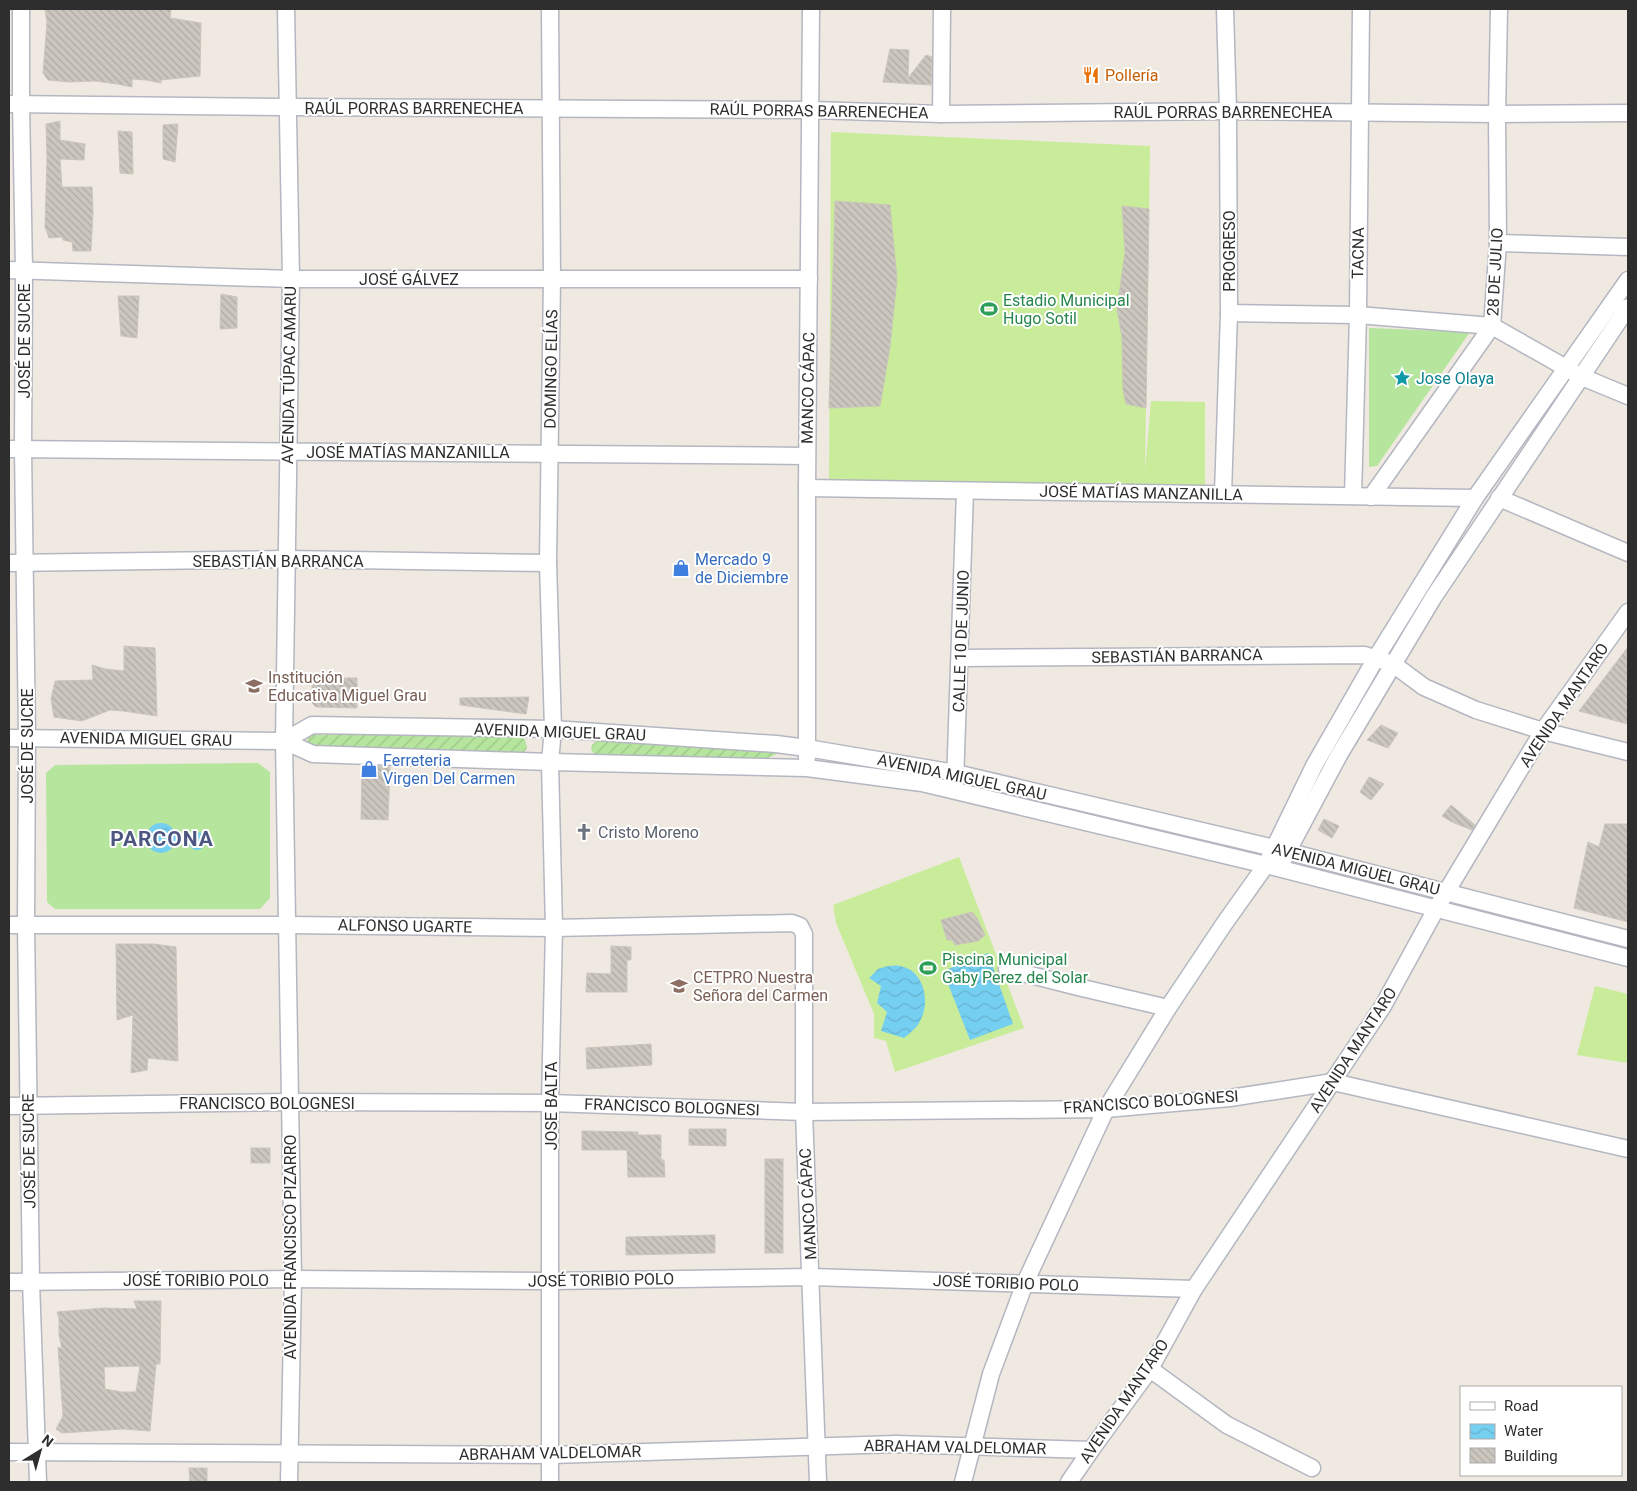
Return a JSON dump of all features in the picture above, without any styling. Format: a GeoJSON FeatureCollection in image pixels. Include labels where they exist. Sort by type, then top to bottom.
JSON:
{"type":"FeatureCollection","features":[{"type":"Feature","properties":{"kind":"street","name":"JOSÉ DE SUCRE"},"geometry":{"type":"LineString","coordinates":[[21,9],[15,103],[16,449],[26,564],[28,1105],[31,1281],[38,1482]]}},
{"type":"Feature","properties":{"kind":"street","name":"AVENIDA TÚPAC AMARU"},"geometry":{"type":"LineString","coordinates":[[284,741],[291,279],[286,9]]}},
{"type":"Feature","properties":{"kind":"street","name":"DOMINGO ELÍAS"},"geometry":{"type":"LineString","coordinates":[[550,9],[552,280],[548,563],[553,729]]}},
{"type":"Feature","properties":{"kind":"street","name":"MANCO CÁPAC"},"geometry":{"type":"LineString","coordinates":[[807,768],[807,456],[811,9]]}},
{"type":"Feature","properties":{"kind":"street"},"geometry":{"type":"LineString","coordinates":[[940,114],[942,9]]}},
{"type":"Feature","properties":{"kind":"street","name":"PROGRESO"},"geometry":{"type":"LineString","coordinates":[[1223,494],[1229,312],[1228,111],[1224,9]]}},
{"type":"Feature","properties":{"kind":"street","name":"TACNA"},"geometry":{"type":"LineString","coordinates":[[1353,496],[1358,315],[1361,9]]}},
{"type":"Feature","properties":{"kind":"street","name":"28 DE JULIO"},"geometry":{"type":"LineString","coordinates":[[1371,497],[1492,326],[1498,243],[1500,9]]}},
{"type":"Feature","properties":{"kind":"street","name":"RAÚL PORRAS BARRENECHEA"},"geometry":{"type":"LineString","coordinates":[[15,103],[288,108],[811,110],[940,114],[1228,111],[1498,114],[1628,113]]}},
{"type":"Feature","properties":{"kind":"street"},"geometry":{"type":"LineString","coordinates":[[1498,243],[1628,247]]}},
{"type":"Feature","properties":{"kind":"street","name":"JOSÉ GÁLVEZ"},"geometry":{"type":"LineString","coordinates":[[16,270],[291,279],[809,279]]}},
{"type":"Feature","properties":{"kind":"street"},"geometry":{"type":"LineString","coordinates":[[1282,850],[1314,766],[1376,658],[1475,498],[1628,280]]}},
{"type":"Feature","properties":{"kind":"street"},"geometry":{"type":"LineString","coordinates":[[963,1482],[991,1374],[1025,1283],[1106,1109],[1168,1008],[1272,867],[1433,598],[1628,307]]}},
{"type":"Feature","properties":{"kind":"street"},"geometry":{"type":"LineString","coordinates":[[1229,312],[1358,315],[1492,326],[1582,377],[1628,396]]}},
{"type":"Feature","properties":{"kind":"street","name":"JOSÉ MATÍAS MANZANILLA"},"geometry":{"type":"LineString","coordinates":[[16,449],[807,456]]}},
{"type":"Feature","properties":{"kind":"street","name":"JOSÉ MATÍAS MANZANILLA"},"geometry":{"type":"LineString","coordinates":[[807,488],[1475,498]]}},
{"type":"Feature","properties":{"kind":"street","name":"CALLE 10 DE JUNIO"},"geometry":{"type":"LineString","coordinates":[[955,790],[961,658],[965,491]]}},
{"type":"Feature","properties":{"kind":"street"},"geometry":{"type":"LineString","coordinates":[[1499,498],[1628,553]]}},
{"type":"Feature","properties":{"kind":"street","name":"SEBASTIÁN BARRANCA"},"geometry":{"type":"LineString","coordinates":[[9,564],[286,559],[548,563]]}},
{"type":"Feature","properties":{"kind":"street","name":"AVENIDA MANTARO"},"geometry":{"type":"LineString","coordinates":[[1069,1482],[1150,1369],[1194,1289],[1383,1006],[1436,909],[1543,731],[1628,612]]}},
{"type":"Feature","properties":{"kind":"street","name":"SEBASTIÁN BARRANCA"},"geometry":{"type":"LineString","coordinates":[[961,658],[1365,655],[1393,664],[1424,688],[1476,710],[1543,731],[1628,752]]}},
{"type":"Feature","properties":{"kind":"street","name":"AVENIDA MIGUEL GRAU"},"geometry":{"type":"LineString","coordinates":[[284,741],[312,725],[553,729],[776,744],[807,748],[956,773],[1282,850],[1628,939]]}},
{"type":"Feature","properties":{"kind":"street","name":"JOSE BALTA"},"geometry":{"type":"LineString","coordinates":[[550,1482],[550,1103],[554,928],[550,762],[553,729]]}},
{"type":"Feature","properties":{"kind":"street","name":"AVENIDA MIGUEL GRAU"},"geometry":{"type":"LineString","coordinates":[[9,738],[284,741],[314,754],[807,768],[922,783],[1272,867],[1628,958]]}},
{"type":"Feature","properties":{"kind":"street","name":"AVENIDA FRANCISCO PIZARRO"},"geometry":{"type":"LineString","coordinates":[[284,741],[293,1279],[289,1482]]}},
{"type":"Feature","properties":{"kind":"street","name":"ALFONSO UGARTE"},"geometry":{"type":"LineString","coordinates":[[9,925],[288,925],[554,928],[792,923],[800,926]]}},
{"type":"Feature","properties":{"kind":"street","name":"MANCO CÁPAC"},"geometry":{"type":"LineString","coordinates":[[800,926],[804,934],[804,1112],[818,1482]]}},
{"type":"Feature","properties":{"kind":"street"},"geometry":{"type":"LineString","coordinates":[[1007,968],[1078,988],[1168,1008]]}},
{"type":"Feature","properties":{"kind":"street"},"geometry":{"type":"LineString","coordinates":[[1333,1082],[1628,1149]]}},
{"type":"Feature","properties":{"kind":"street","name":"FRANCISCO BOLOGNESI"},"geometry":{"type":"LineString","coordinates":[[9,1106],[289,1102],[550,1103],[804,1112],[1106,1109],[1230,1098],[1333,1082]]}},
{"type":"Feature","properties":{"kind":"street","name":"JOSÉ TORIBIO POLO"},"geometry":{"type":"LineString","coordinates":[[9,1282],[293,1279],[551,1281],[811,1277],[1194,1289]]}},
{"type":"Feature","properties":{"kind":"street"},"geometry":{"type":"LineString","coordinates":[[1150,1369],[1227,1425],[1312,1468]]}},
{"type":"Feature","properties":{"kind":"street","name":"ABRAHAM VALDELOMAR"},"geometry":{"type":"LineString","coordinates":[[9,1452],[551,1455],[896,1444],[1091,1450]]}},
{"type":"Feature","properties":{"kind":"green space","name":"Estadio Municipal Hugo Sotil"},"geometry":{"type":"Polygon","coordinates":[[[831,132],[1150,146],[1145,471],[1151,401],[1205,402],[1205,485],[1145,487],[829,480],[831,132]]]}},
{"type":"Feature","properties":{"kind":"green space"},"geometry":{"type":"Polygon","coordinates":[[[1369,328],[1470,332],[1377,466],[1369,467],[1369,328]]]}},
{"type":"Feature","properties":{"kind":"green space"},"geometry":{"type":"Polygon","coordinates":[[[518,733],[524,739],[527,748],[521,756],[311,747],[307,742],[308,738],[312,735],[518,733]]]}},
{"type":"Feature","properties":{"kind":"green space"},"geometry":{"type":"Polygon","coordinates":[[[599,739],[769,749],[777,754],[765,759],[596,756],[591,750],[592,745],[599,739]]]}},
{"type":"Feature","properties":{"kind":"green space"},"geometry":{"type":"Polygon","coordinates":[[[258,763],[270,772],[270,898],[260,909],[55,909],[47,902],[46,773],[55,765],[258,763]]]}},
{"type":"Feature","properties":{"kind":"green space","name":"Piscina Municipal Gaby Perez del Solar"},"geometry":{"type":"Polygon","coordinates":[[[959,857],[1024,1028],[895,1072],[886,1041],[874,1038],[874,1014],[836,923],[833,905],[959,857]]]}},
{"type":"Feature","properties":{"kind":"green space"},"geometry":{"type":"Polygon","coordinates":[[[1595,986],[1628,994],[1628,1063],[1577,1055],[1595,986]]]}},
{"type":"Feature","properties":{"kind":"water"},"geometry":{"type":"Polygon","coordinates":[[[161,823],[172,827],[176,838],[172,849],[161,853],[150,849],[146,838],[150,827],[161,823]]]}},
{"type":"Feature","properties":{"kind":"water"},"geometry":{"type":"Polygon","coordinates":[[[197,832],[204,834],[206,841],[204,848],[197,850],[190,848],[188,841],[190,834],[197,832]]]}},
{"type":"Feature","properties":{"kind":"water"},"geometry":{"type":"Polygon","coordinates":[[[988,953],[1013,1024],[970,1040],[943,971],[988,953]]]}},
{"type":"Feature","properties":{"kind":"water"},"geometry":{"type":"Polygon","coordinates":[[[898,966],[908,969],[915,974],[920,980],[925,996],[925,1005],[920,1021],[904,1038],[881,1031],[887,1012],[877,1003],[881,986],[869,978],[878,969],[898,966]]]}},
{"type":"Feature","properties":{"kind":"building"},"geometry":{"type":"Polygon","coordinates":[[[45,9],[171,9],[170,18],[201,23],[200,76],[161,80],[161,83],[132,79],[132,87],[95,81],[69,82],[48,80],[43,73],[47,23],[45,9]]]}},
{"type":"Feature","properties":{"kind":"building"},"geometry":{"type":"Polygon","coordinates":[[[890,49],[909,50],[908,78],[926,55],[932,57],[931,85],[883,82],[890,49]]]}},
{"type":"Feature","properties":{"kind":"building"},"geometry":{"type":"Polygon","coordinates":[[[60,121],[60,140],[85,144],[84,160],[60,159],[62,187],[92,187],[91,251],[73,251],[72,242],[63,240],[62,237],[49,238],[45,227],[46,124],[60,121]]]}},
{"type":"Feature","properties":{"kind":"building"},"geometry":{"type":"Polygon","coordinates":[[[178,124],[175,162],[163,159],[163,125],[178,124]]]}},
{"type":"Feature","properties":{"kind":"building"},"geometry":{"type":"Polygon","coordinates":[[[118,131],[132,132],[133,174],[120,173],[118,131]]]}},
{"type":"Feature","properties":{"kind":"building"},"geometry":{"type":"Polygon","coordinates":[[[835,201],[890,205],[897,279],[890,347],[880,406],[829,408],[835,201]]]}},
{"type":"Feature","properties":{"kind":"building"},"geometry":{"type":"Polygon","coordinates":[[[1122,206],[1149,209],[1146,408],[1126,404],[1123,390],[1122,337],[1117,309],[1125,252],[1122,206]]]}},
{"type":"Feature","properties":{"kind":"building"},"geometry":{"type":"Polygon","coordinates":[[[221,294],[237,297],[237,328],[220,329],[221,294]]]}},
{"type":"Feature","properties":{"kind":"building"},"geometry":{"type":"Polygon","coordinates":[[[118,296],[139,296],[137,338],[121,336],[118,296]]]}},
{"type":"Feature","properties":{"kind":"building"},"geometry":{"type":"Polygon","coordinates":[[[124,646],[155,648],[157,716],[110,710],[82,721],[54,717],[51,699],[55,681],[93,680],[92,665],[124,671],[124,646]]]}},
{"type":"Feature","properties":{"kind":"building"},"geometry":{"type":"Polygon","coordinates":[[[1628,647],[1628,724],[1579,711],[1628,647]]]}},
{"type":"Feature","properties":{"kind":"building"},"geometry":{"type":"Polygon","coordinates":[[[312,678],[357,678],[357,708],[316,707],[312,703],[312,678]]]}},
{"type":"Feature","properties":{"kind":"building"},"geometry":{"type":"Polygon","coordinates":[[[529,697],[526,714],[460,705],[460,698],[529,697]]]}},
{"type":"Feature","properties":{"kind":"building"},"geometry":{"type":"Polygon","coordinates":[[[1381,725],[1398,733],[1388,748],[1367,740],[1381,725]]]}},
{"type":"Feature","properties":{"kind":"building"},"geometry":{"type":"Polygon","coordinates":[[[362,766],[390,767],[388,820],[361,819],[362,766]]]}},
{"type":"Feature","properties":{"kind":"building"},"geometry":{"type":"Polygon","coordinates":[[[1369,777],[1384,784],[1371,800],[1360,792],[1369,777]]]}},
{"type":"Feature","properties":{"kind":"building"},"geometry":{"type":"Polygon","coordinates":[[[1451,805],[1475,825],[1472,830],[1442,816],[1451,805]]]}},
{"type":"Feature","properties":{"kind":"building"},"geometry":{"type":"Polygon","coordinates":[[[1324,819],[1339,826],[1332,838],[1318,830],[1324,819]]]}},
{"type":"Feature","properties":{"kind":"building"},"geometry":{"type":"Polygon","coordinates":[[[1605,824],[1628,824],[1628,922],[1574,908],[1588,842],[1599,847],[1605,824]]]}},
{"type":"Feature","properties":{"kind":"building"},"geometry":{"type":"Polygon","coordinates":[[[972,912],[985,935],[978,941],[955,945],[952,940],[947,940],[941,920],[972,912]]]}},
{"type":"Feature","properties":{"kind":"building"},"geometry":{"type":"Polygon","coordinates":[[[116,944],[154,944],[176,947],[178,1061],[148,1058],[147,1070],[131,1073],[133,1015],[117,1020],[116,944]]]}},
{"type":"Feature","properties":{"kind":"building"},"geometry":{"type":"Polygon","coordinates":[[[611,946],[631,947],[631,960],[627,960],[627,992],[586,992],[587,973],[611,974],[611,946]]]}},
{"type":"Feature","properties":{"kind":"building"},"geometry":{"type":"Polygon","coordinates":[[[651,1044],[652,1065],[587,1069],[586,1048],[651,1044]]]}},
{"type":"Feature","properties":{"kind":"building"},"geometry":{"type":"Polygon","coordinates":[[[689,1129],[726,1129],[726,1146],[689,1145],[689,1129]]]}},
{"type":"Feature","properties":{"kind":"building"},"geometry":{"type":"Polygon","coordinates":[[[582,1131],[638,1132],[638,1135],[661,1135],[661,1160],[664,1160],[665,1177],[628,1177],[627,1150],[582,1150],[582,1131]]]}},
{"type":"Feature","properties":{"kind":"building"},"geometry":{"type":"Polygon","coordinates":[[[251,1148],[270,1148],[270,1163],[251,1163],[251,1148]]]}},
{"type":"Feature","properties":{"kind":"building"},"geometry":{"type":"Polygon","coordinates":[[[765,1159],[783,1159],[783,1253],[765,1253],[765,1159]]]}},
{"type":"Feature","properties":{"kind":"building"},"geometry":{"type":"Polygon","coordinates":[[[715,1235],[715,1253],[626,1255],[626,1237],[715,1235]]]}},
{"type":"Feature","properties":{"kind":"building"},"geometry":{"type":"Polygon","coordinates":[[[134,1301],[161,1301],[160,1364],[156,1364],[150,1431],[123,1429],[62,1433],[56,1429],[63,1416],[58,1347],[62,1349],[57,1312],[103,1308],[137,1309],[134,1301]],[[140,1366],[104,1367],[105,1389],[136,1392],[140,1366]]]}},
{"type":"Feature","properties":{"kind":"building"},"geometry":{"type":"Polygon","coordinates":[[[189,1468],[207,1468],[207,1482],[190,1482],[189,1468]]]}},
{"type":"Feature","properties":{"kind":"place","name":"Pollería"},"geometry":{"type":"Point","coordinates":[1091,75]}},
{"type":"Feature","properties":{"kind":"place","name":"Estadio Municipal Hugo Sotil"},"geometry":{"type":"Point","coordinates":[989,309]}},
{"type":"Feature","properties":{"kind":"place","name":"Jose Olaya"},"geometry":{"type":"Point","coordinates":[1402,378]}},
{"type":"Feature","properties":{"kind":"place","name":"Mercado 9 de Diciembre"},"geometry":{"type":"Point","coordinates":[681,568]}},
{"type":"Feature","properties":{"kind":"place","name":"Institución Educativa Miguel Grau"},"geometry":{"type":"Point","coordinates":[254,686]}},
{"type":"Feature","properties":{"kind":"place","name":"Ferreteria Virgen Del Carmen"},"geometry":{"type":"Point","coordinates":[369,769]}},
{"type":"Feature","properties":{"kind":"place","name":"Cristo Moreno"},"geometry":{"type":"Point","coordinates":[584,832]}},
{"type":"Feature","properties":{"kind":"place","name":"Piscina Municipal Gaby Perez del Solar"},"geometry":{"type":"Point","coordinates":[928,968]}},
{"type":"Feature","properties":{"kind":"place","name":"CETPRO Nuestra Señora del Carmen"},"geometry":{"type":"Point","coordinates":[679,986]}},
{"type":"Feature","properties":{"kind":"district","name":"PARCONA"},"geometry":{"type":"Point","coordinates":[162,839]}}]}
